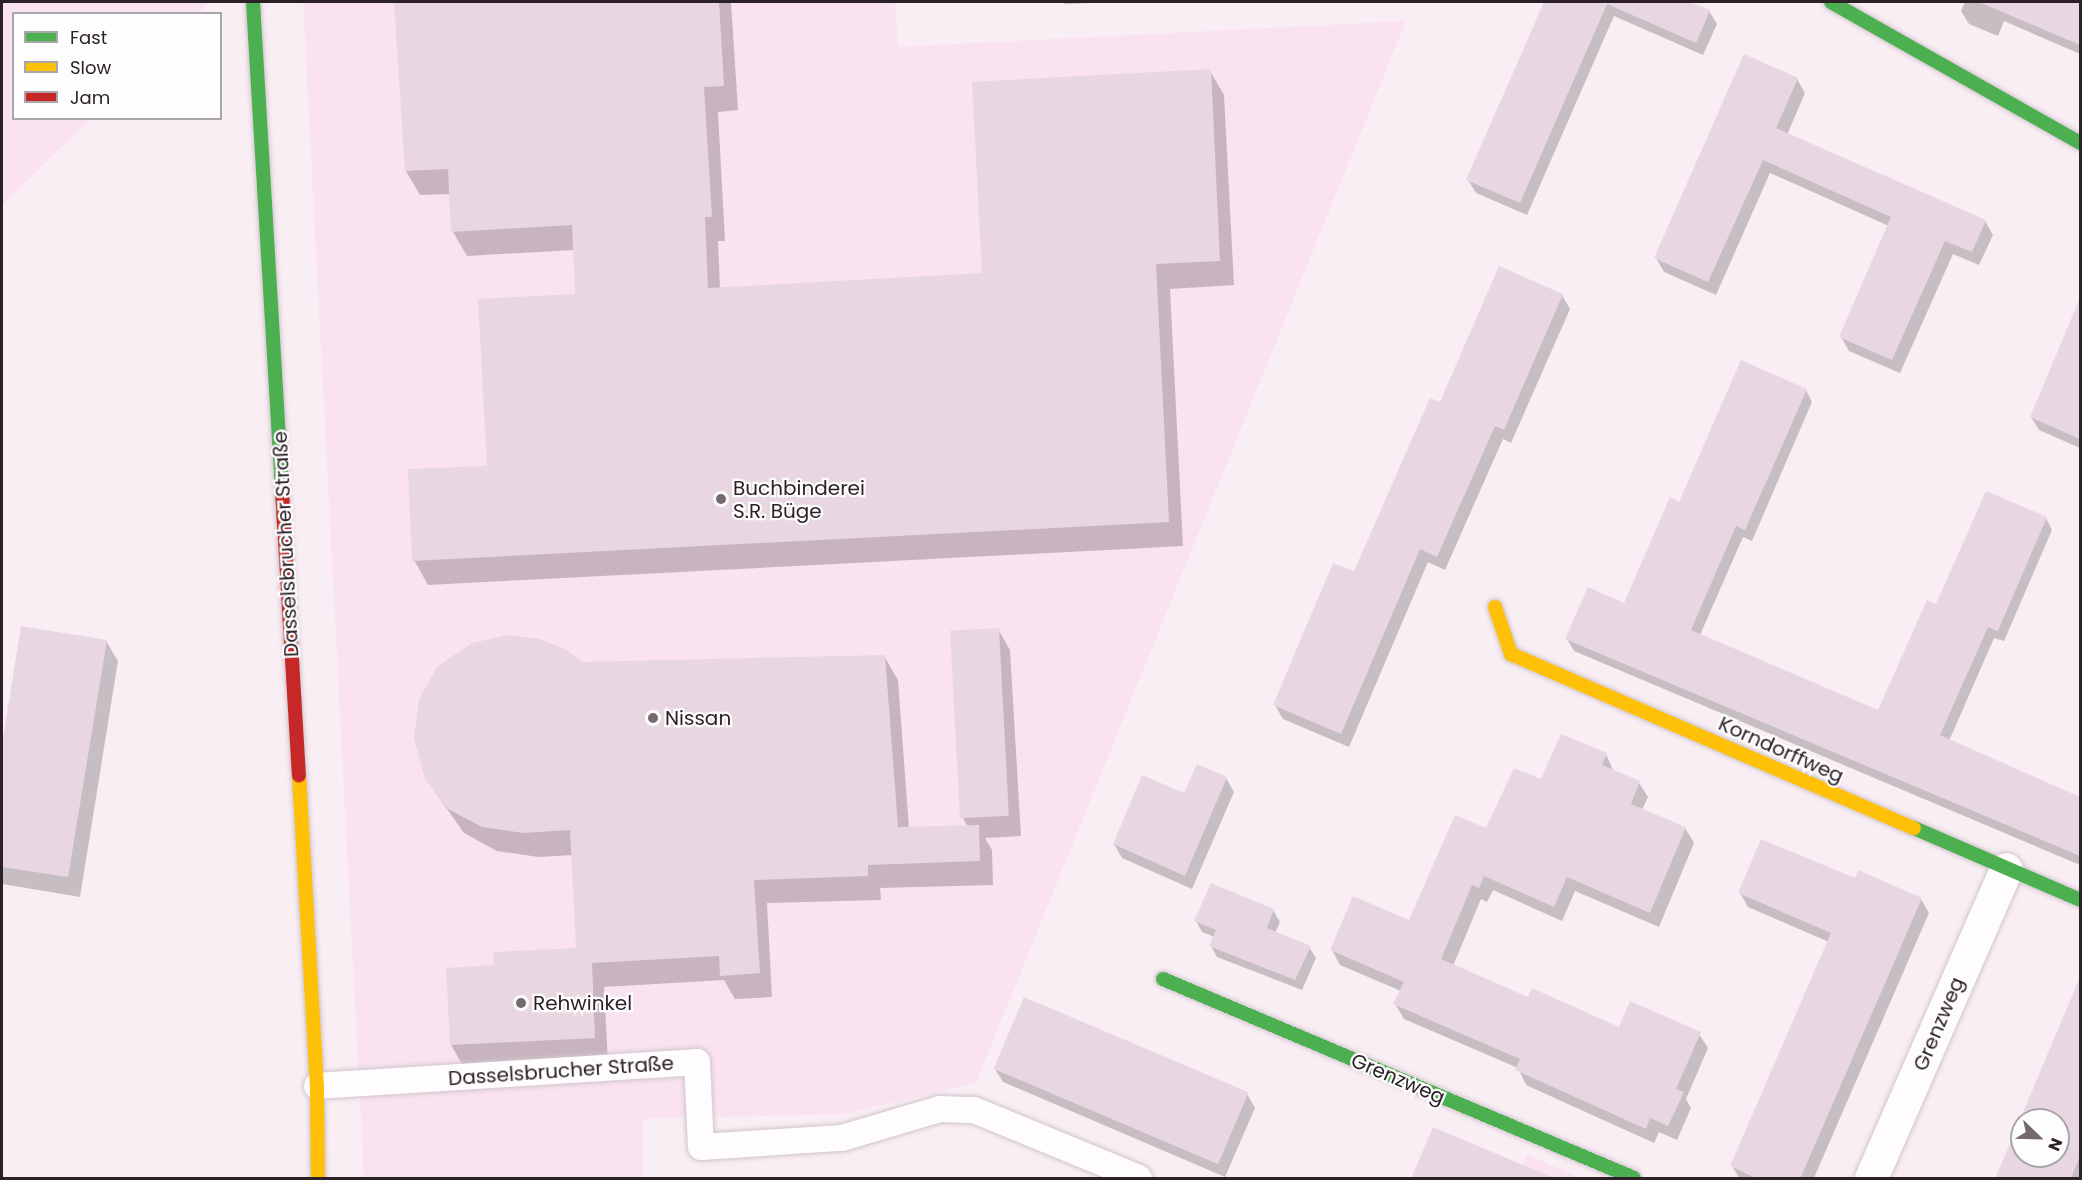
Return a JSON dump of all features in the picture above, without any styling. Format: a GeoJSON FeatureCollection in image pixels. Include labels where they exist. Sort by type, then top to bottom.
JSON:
{"type":"FeatureCollection","features":[{"type":"Feature","properties":{"kind":"street","name":"Dasselsbrucher Straße"},"geometry":{"type":"LineString","coordinates":[[253,2],[317,1086],[318,1179]]}},
{"type":"Feature","properties":{"kind":"street"},"geometry":{"type":"LineString","coordinates":[[1831,2],[2080,142]]}},
{"type":"Feature","properties":{"kind":"street","name":"Korndorffweg"},"geometry":{"type":"LineString","coordinates":[[1495,607],[1511,654],[2080,900]]}},
{"type":"Feature","properties":{"kind":"street","name":"Grenzweg"},"geometry":{"type":"LineString","coordinates":[[1872,1179],[2006,869]]}},
{"type":"Feature","properties":{"kind":"street","name":"Grenzweg"},"geometry":{"type":"LineString","coordinates":[[1163,979],[1634,1179]]}},
{"type":"Feature","properties":{"kind":"lane","name":"Dasselsbrucher Straße"},"geometry":{"type":"LineString","coordinates":[[317,1086],[697,1062],[701,1147],[842,1138],[940,1109],[974,1110],[1138,1179]]}},
{"type":"Feature","properties":{"kind":"shaded area"},"geometry":{"type":"Polygon","coordinates":[[[2,2],[209,2],[199,12],[12,12],[12,120],[89,120],[2,205],[2,2]]]}},
{"type":"Feature","properties":{"kind":"shaded area"},"geometry":{"type":"Polygon","coordinates":[[[303,2],[895,2],[898,47],[1406,21],[976,1083],[845,1114],[643,1119],[643,1178],[364,1178],[303,2]]]}},
{"type":"Feature","properties":{"kind":"shaded area"},"geometry":{"type":"Polygon","coordinates":[[[1527,1155],[1581,1178],[1518,1178],[1527,1155]]]}},
{"type":"Feature","properties":{"kind":"building"},"geometry":{"type":"Polygon","coordinates":[[[394,2],[719,2],[724,86],[704,87],[712,217],[705,217],[708,288],[982,273],[972,82],[1211,69],[1220,261],[1156,264],[1169,522],[412,561],[408,469],[487,466],[478,299],[575,294],[572,225],[451,232],[448,169],[405,171],[394,2]]]}},
{"type":"Feature","properties":{"kind":"building"},"geometry":{"type":"Polygon","coordinates":[[[1544,2],[1690,2],[1710,10],[1696,43],[1607,4],[1520,203],[1466,180],[1544,2]]]}},
{"type":"Feature","properties":{"kind":"building"},"geometry":{"type":"Polygon","coordinates":[[[1979,2],[2080,2],[2080,45],[1979,2]]]}},
{"type":"Feature","properties":{"kind":"building"},"geometry":{"type":"Polygon","coordinates":[[[1744,54],[1798,78],[1776,128],[1986,220],[1972,252],[1945,241],[1892,360],[1839,337],[1891,217],[1763,160],[1708,282],[1654,258],[1744,54]]]}},
{"type":"Feature","properties":{"kind":"building"},"geometry":{"type":"Polygon","coordinates":[[[1499,266],[1563,294],[1504,430],[1495,426],[1437,557],[1420,549],[1341,734],[1273,705],[1333,563],[1354,571],[1430,398],[1440,402],[1499,266]]]}},
{"type":"Feature","properties":{"kind":"building"},"geometry":{"type":"Polygon","coordinates":[[[2080,298],[2080,439],[2030,417],[2080,298]]]}},
{"type":"Feature","properties":{"kind":"building"},"geometry":{"type":"Polygon","coordinates":[[[1741,360],[1807,389],[1745,530],[1736,526],[1691,630],[1878,710],[1927,600],[1936,604],[1986,491],[2047,517],[1998,631],[1988,627],[1940,735],[2080,797],[2080,856],[1565,639],[1588,587],[1624,603],[1670,497],[1679,502],[1741,360]]]}},
{"type":"Feature","properties":{"kind":"building"},"geometry":{"type":"Polygon","coordinates":[[[21,626],[107,640],[68,877],[2,867],[2,745],[21,626]]]}},
{"type":"Feature","properties":{"kind":"building"},"geometry":{"type":"Polygon","coordinates":[[[999,628],[1009,816],[960,818],[950,631],[999,628]]]}},
{"type":"Feature","properties":{"kind":"building","name":"Nissan"},"geometry":{"type":"Polygon","coordinates":[[[508,635],[540,639],[565,649],[582,662],[885,655],[898,827],[979,825],[980,861],[868,865],[868,876],[754,880],[760,973],[720,976],[719,956],[592,963],[595,1038],[450,1045],[446,968],[494,965],[493,952],[576,948],[570,830],[523,833],[482,827],[448,809],[425,779],[414,738],[419,699],[438,666],[472,643],[508,635]]]}},
{"type":"Feature","properties":{"kind":"building"},"geometry":{"type":"Polygon","coordinates":[[[1561,734],[1607,753],[1602,765],[1640,781],[1631,804],[1686,827],[1650,913],[1567,877],[1554,907],[1484,876],[1479,888],[1472,885],[1441,959],[1528,997],[1532,988],[1619,1027],[1630,1001],[1701,1032],[1676,1089],[1684,1092],[1668,1126],[1650,1118],[1646,1129],[1515,1070],[1520,1059],[1393,1004],[1404,982],[1330,950],[1353,896],[1409,920],[1455,815],[1486,828],[1514,768],[1541,779],[1561,734]]]}},
{"type":"Feature","properties":{"kind":"building"},"geometry":{"type":"Polygon","coordinates":[[[1197,764],[1227,777],[1185,876],[1113,844],[1142,775],[1184,793],[1197,764]]]}},
{"type":"Feature","properties":{"kind":"building"},"geometry":{"type":"Polygon","coordinates":[[[1761,839],[1855,878],[1858,870],[1922,898],[1800,1179],[1758,1179],[1730,1166],[1831,933],[1738,893],[1761,839]]]}},
{"type":"Feature","properties":{"kind":"building"},"geometry":{"type":"Polygon","coordinates":[[[1211,883],[1274,909],[1267,928],[1311,946],[1295,980],[1209,946],[1216,930],[1194,921],[1211,883]]]}},
{"type":"Feature","properties":{"kind":"building"},"geometry":{"type":"Polygon","coordinates":[[[2080,977],[2080,1155],[2071,1179],[1995,1179],[2010,1143],[2010,1168],[2070,1168],[2070,1108],[2025,1108],[2080,977]]]}},
{"type":"Feature","properties":{"kind":"building"},"geometry":{"type":"Polygon","coordinates":[[[1024,997],[1249,1092],[1218,1164],[994,1069],[1024,997]]]}},
{"type":"Feature","properties":{"kind":"building"},"geometry":{"type":"Polygon","coordinates":[[[1433,1127],[1554,1178],[1554,1179],[1411,1179],[1433,1127]]]}},
{"type":"Feature","properties":{"kind":"traffic: fast"},"geometry":{"type":"LineString","coordinates":[[253,2],[282,491]]}},
{"type":"Feature","properties":{"kind":"traffic: fast"},"geometry":{"type":"LineString","coordinates":[[1831,2],[2080,143]]}},
{"type":"Feature","properties":{"kind":"traffic: fast"},"geometry":{"type":"LineString","coordinates":[[1914,828],[2080,900]]}},
{"type":"Feature","properties":{"kind":"traffic: fast"},"geometry":{"type":"LineString","coordinates":[[1163,979],[1634,1178]]}},
{"type":"Feature","properties":{"kind":"traffic: slow"},"geometry":{"type":"LineString","coordinates":[[1495,607],[1511,654],[1914,828]]}},
{"type":"Feature","properties":{"kind":"traffic: slow"},"geometry":{"type":"LineString","coordinates":[[299,775],[317,1086],[318,1178]]}},
{"type":"Feature","properties":{"kind":"traffic: jam"},"geometry":{"type":"LineString","coordinates":[[282,491],[299,775]]}},
{"type":"Feature","properties":{"kind":"place","name":"Buchbinderei S.R. Büge"},"geometry":{"type":"Point","coordinates":[721,499]}},
{"type":"Feature","properties":{"kind":"place","name":"Nissan"},"geometry":{"type":"Point","coordinates":[653,718]}},
{"type":"Feature","properties":{"kind":"place","name":"Rehwinkel"},"geometry":{"type":"Point","coordinates":[521,1003]}}]}
